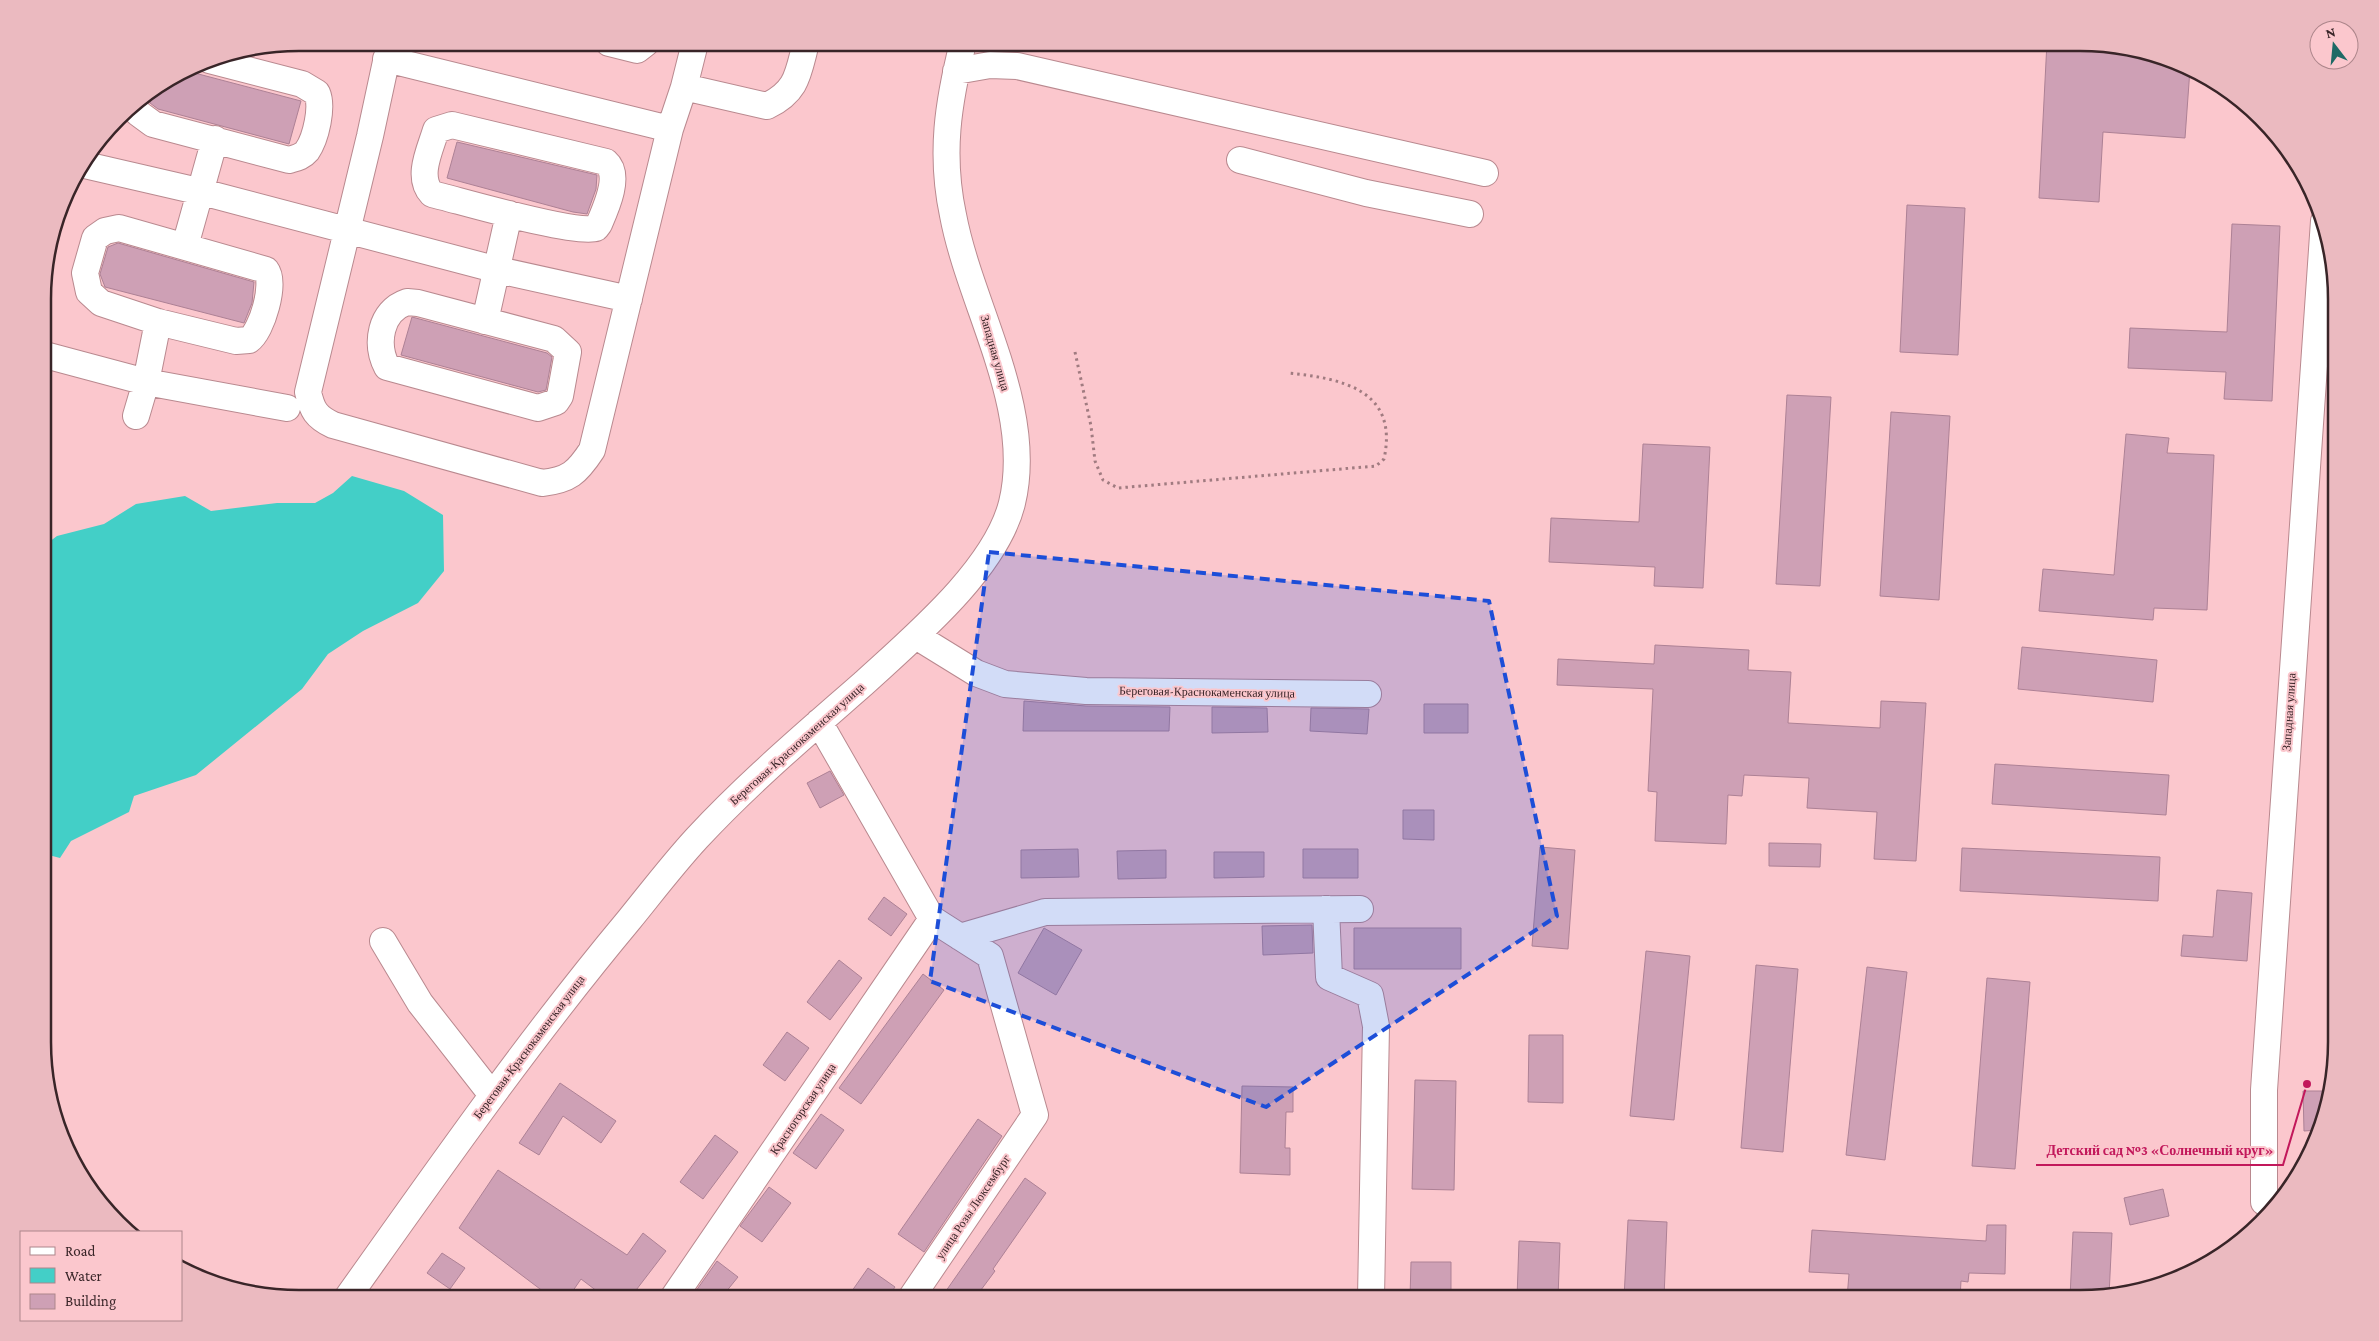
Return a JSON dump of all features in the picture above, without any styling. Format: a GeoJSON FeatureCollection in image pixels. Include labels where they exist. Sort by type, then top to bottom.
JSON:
{"type":"FeatureCollection","features":[{"type":"Feature","properties":{"kind":"street"},"geometry":{"type":"LineString","coordinates":[[387,51],[347,232],[308,392],[311,407],[318,418],[332,424],[542,483],[558,481],[571,476],[582,465],[592,450],[670,129],[684,87],[693,51]]}},
{"type":"Feature","properties":{"kind":"street"},"geometry":{"type":"LineString","coordinates":[[402,51],[670,129]]}},
{"type":"Feature","properties":{"kind":"street"},"geometry":{"type":"LineString","coordinates":[[684,87],[767,106],[787,94],[793,87],[803,51]]}},
{"type":"Feature","properties":{"kind":"street","name":"Западная улица"},"geometry":{"type":"LineString","coordinates":[[916,636],[977,568],[999,535],[1012,505],[1017,471],[1016,441],[1010,405],[989,330],[952,215],[945,152],[947,124],[961,51]]}},
{"type":"Feature","properties":{"kind":"street"},"geometry":{"type":"LineString","coordinates":[[137,112],[153,124],[289,160],[300,157],[307,150],[321,106],[317,92],[302,84],[222,63]]}},
{"type":"Feature","properties":{"kind":"street"},"geometry":{"type":"LineString","coordinates":[[956,71],[990,65],[1017,66],[1485,173]]}},
{"type":"Feature","properties":{"kind":"street"},"geometry":{"type":"LineString","coordinates":[[452,125],[464,127],[599,159],[611,166],[613,179],[602,218],[596,228],[584,230],[509,214],[432,194],[426,186],[424,173],[436,130],[452,125]]}},
{"type":"Feature","properties":{"kind":"street"},"geometry":{"type":"LineString","coordinates":[[185,246],[216,140]]}},
{"type":"Feature","properties":{"kind":"street"},"geometry":{"type":"LineString","coordinates":[[1240,160],[1366,193],[1470,214]]}},
{"type":"Feature","properties":{"kind":"street"},"geometry":{"type":"LineString","coordinates":[[90,166],[202,192],[347,232],[498,270],[630,299]]}},
{"type":"Feature","properties":{"kind":"street"},"geometry":{"type":"LineString","coordinates":[[485,321],[498,270],[509,214]]}},
{"type":"Feature","properties":{"kind":"street"},"geometry":{"type":"LineString","coordinates":[[119,228],[185,246],[266,270],[270,274],[270,287],[257,332],[249,340],[242,342],[158,322],[101,303],[89,292],[85,273],[95,238],[105,231],[119,228]]}},
{"type":"Feature","properties":{"kind":"street","name":"Западная улица"},"geometry":{"type":"LineString","coordinates":[[2269,1202],[2264,1090],[2322,248]]}},
{"type":"Feature","properties":{"kind":"street"},"geometry":{"type":"LineString","coordinates":[[407,302],[418,303],[485,321],[554,339],[562,344],[568,352],[568,360],[560,396],[556,402],[538,408],[465,390],[387,367],[381,356],[380,342],[388,313],[396,305],[407,302]]}},
{"type":"Feature","properties":{"kind":"street"},"geometry":{"type":"LineString","coordinates":[[136,416],[146,382],[158,322]]}},
{"type":"Feature","properties":{"kind":"street"},"geometry":{"type":"LineString","coordinates":[[51,357],[146,382],[287,408]]}},
{"type":"Feature","properties":{"kind":"street","name":"Береговая-Краснокаменская улица"},"geometry":{"type":"LineString","coordinates":[[353,1290],[492,1095],[590,966],[696,840],[757,777],[916,636],[976,673],[1005,684],[1086,691],[1368,694]]}},
{"type":"Feature","properties":{"kind":"street"},"geometry":{"type":"LineString","coordinates":[[819,722],[932,919],[960,937],[1045,912],[1360,908]]}},
{"type":"Feature","properties":{"kind":"street"},"geometry":{"type":"LineString","coordinates":[[1326,909],[1329,977],[1370,994],[1376,1026],[1371,1290]]}},
{"type":"Feature","properties":{"kind":"street","name":"Красногорская улица"},"geometry":{"type":"LineString","coordinates":[[678,1290],[932,919]]}},
{"type":"Feature","properties":{"kind":"street","name":"улица Розы Люксембург"},"geometry":{"type":"LineString","coordinates":[[916,1290],[1035,1115],[990,956],[960,937]]}},
{"type":"Feature","properties":{"kind":"street"},"geometry":{"type":"LineString","coordinates":[[383,941],[420,1003],[492,1095]]}},
{"type":"Feature","properties":{"kind":"path"},"geometry":{"type":"LineString","coordinates":[[1075,352],[1091,426],[1095,461],[1103,480],[1118,488],[1376,466],[1384,459],[1388,440],[1384,418],[1374,401],[1342,381],[1287,373]]}},
{"type":"Feature","properties":{"kind":"highlighted area"},"geometry":{"type":"Polygon","coordinates":[[[989,552],[1489,601],[1557,916],[1266,1107],[930,981],[989,552]]]}},
{"type":"Feature","properties":{"kind":"water"},"geometry":{"type":"Polygon","coordinates":[[[352,476],[404,491],[443,515],[444,571],[418,603],[363,631],[328,654],[302,689],[196,775],[134,796],[129,812],[71,841],[60,858],[51,856],[51,540],[57,536],[104,524],[136,504],[185,496],[211,511],[277,503],[315,503],[333,493],[352,476]]]}},
{"type":"Feature","properties":{"kind":"building"},"geometry":{"type":"Polygon","coordinates":[[[2047,51],[2112,53],[2160,64],[2189,77],[2185,138],[2103,132],[2099,202],[2039,198],[2047,51]]]}},
{"type":"Feature","properties":{"kind":"building"},"geometry":{"type":"Polygon","coordinates":[[[196,74],[301,101],[289,144],[158,109],[150,101],[175,84],[196,74]]]}},
{"type":"Feature","properties":{"kind":"building"},"geometry":{"type":"Polygon","coordinates":[[[457,142],[597,175],[596,189],[587,214],[573,212],[447,178],[457,142]]]}},
{"type":"Feature","properties":{"kind":"building"},"geometry":{"type":"Polygon","coordinates":[[[1907,205],[1965,208],[1958,355],[1900,352],[1907,205]]]}},
{"type":"Feature","properties":{"kind":"building"},"geometry":{"type":"Polygon","coordinates":[[[2232,224],[2280,226],[2272,401],[2224,399],[2226,372],[2128,368],[2130,328],[2227,332],[2232,224]]]}},
{"type":"Feature","properties":{"kind":"building"},"geometry":{"type":"Polygon","coordinates":[[[118,243],[254,282],[252,303],[244,323],[105,287],[100,274],[108,247],[118,243]]]}},
{"type":"Feature","properties":{"kind":"building"},"geometry":{"type":"Polygon","coordinates":[[[412,317],[547,353],[552,357],[546,390],[538,392],[401,355],[412,317]]]}},
{"type":"Feature","properties":{"kind":"building"},"geometry":{"type":"Polygon","coordinates":[[[1787,395],[1831,397],[1820,586],[1776,584],[1787,395]]]}},
{"type":"Feature","properties":{"kind":"building"},"geometry":{"type":"Polygon","coordinates":[[[1891,412],[1950,416],[1939,600],[1880,596],[1891,412]]]}},
{"type":"Feature","properties":{"kind":"building"},"geometry":{"type":"Polygon","coordinates":[[[2126,434],[2169,438],[2167,453],[2214,455],[2207,610],[2154,608],[2153,620],[2039,611],[2043,569],[2114,575],[2126,434]]]}},
{"type":"Feature","properties":{"kind":"building"},"geometry":{"type":"Polygon","coordinates":[[[1643,444],[1710,447],[1703,588],[1654,586],[1655,567],[1549,562],[1551,518],[1639,522],[1643,444]]]}},
{"type":"Feature","properties":{"kind":"building"},"geometry":{"type":"Polygon","coordinates":[[[1655,645],[1749,650],[1748,670],[1791,672],[1788,723],[1880,728],[1881,701],[1926,703],[1916,861],[1874,859],[1877,812],[1807,808],[1809,778],[1744,775],[1742,796],[1728,795],[1726,844],[1655,841],[1657,792],[1648,791],[1653,689],[1557,685],[1558,659],[1654,664],[1655,645]]]}},
{"type":"Feature","properties":{"kind":"building"},"geometry":{"type":"Polygon","coordinates":[[[2022,647],[2157,660],[2153,702],[2018,689],[2022,647]]]}},
{"type":"Feature","properties":{"kind":"building"},"geometry":{"type":"Polygon","coordinates":[[[1024,701],[1086,706],[1170,707],[1169,731],[1023,731],[1024,701]]]}},
{"type":"Feature","properties":{"kind":"building"},"geometry":{"type":"Polygon","coordinates":[[[1424,704],[1468,704],[1468,733],[1424,733],[1424,704]]]}},
{"type":"Feature","properties":{"kind":"building"},"geometry":{"type":"Polygon","coordinates":[[[1212,707],[1267,708],[1268,732],[1212,733],[1212,707]]]}},
{"type":"Feature","properties":{"kind":"building"},"geometry":{"type":"Polygon","coordinates":[[[1311,708],[1369,709],[1367,734],[1310,731],[1311,708]]]}},
{"type":"Feature","properties":{"kind":"building"},"geometry":{"type":"Polygon","coordinates":[[[1995,764],[2169,775],[2166,815],[1992,804],[1995,764]]]}},
{"type":"Feature","properties":{"kind":"building"},"geometry":{"type":"Polygon","coordinates":[[[830,771],[844,795],[820,808],[807,783],[830,771]]]}},
{"type":"Feature","properties":{"kind":"building"},"geometry":{"type":"Polygon","coordinates":[[[1403,810],[1434,810],[1434,840],[1403,839],[1403,810]]]}},
{"type":"Feature","properties":{"kind":"building"},"geometry":{"type":"Polygon","coordinates":[[[1769,843],[1821,844],[1820,867],[1769,866],[1769,843]]]}},
{"type":"Feature","properties":{"kind":"building"},"geometry":{"type":"Polygon","coordinates":[[[1540,847],[1575,850],[1568,949],[1532,946],[1540,847]]]}},
{"type":"Feature","properties":{"kind":"building"},"geometry":{"type":"Polygon","coordinates":[[[1962,848],[2160,857],[2158,901],[1960,891],[1962,848]]]}},
{"type":"Feature","properties":{"kind":"building"},"geometry":{"type":"Polygon","coordinates":[[[1078,849],[1079,877],[1021,878],[1021,850],[1078,849]]]}},
{"type":"Feature","properties":{"kind":"building"},"geometry":{"type":"Polygon","coordinates":[[[1303,849],[1358,849],[1358,878],[1303,878],[1303,849]]]}},
{"type":"Feature","properties":{"kind":"building"},"geometry":{"type":"Polygon","coordinates":[[[1166,850],[1166,878],[1118,879],[1117,851],[1166,850]]]}},
{"type":"Feature","properties":{"kind":"building"},"geometry":{"type":"Polygon","coordinates":[[[1214,852],[1264,852],[1264,877],[1214,878],[1214,852]]]}},
{"type":"Feature","properties":{"kind":"building"},"geometry":{"type":"Polygon","coordinates":[[[2217,890],[2252,893],[2247,961],[2181,956],[2183,935],[2213,937],[2217,890]]]}},
{"type":"Feature","properties":{"kind":"building"},"geometry":{"type":"Polygon","coordinates":[[[884,897],[907,914],[891,936],[868,919],[884,897]]]}},
{"type":"Feature","properties":{"kind":"building"},"geometry":{"type":"Polygon","coordinates":[[[1312,925],[1313,953],[1263,955],[1262,926],[1312,925]]]}},
{"type":"Feature","properties":{"kind":"building"},"geometry":{"type":"Polygon","coordinates":[[[1044,928],[1082,950],[1056,995],[1018,973],[1044,928]]]}},
{"type":"Feature","properties":{"kind":"building"},"geometry":{"type":"Polygon","coordinates":[[[1354,928],[1461,928],[1461,969],[1354,969],[1354,928]]]}},
{"type":"Feature","properties":{"kind":"building"},"geometry":{"type":"Polygon","coordinates":[[[1646,951],[1690,956],[1674,1120],[1630,1116],[1646,951]]]}},
{"type":"Feature","properties":{"kind":"building"},"geometry":{"type":"Polygon","coordinates":[[[839,960],[862,978],[830,1020],[807,1002],[839,960]]]}},
{"type":"Feature","properties":{"kind":"building"},"geometry":{"type":"Polygon","coordinates":[[[1756,965],[1798,969],[1783,1152],[1741,1148],[1756,965]]]}},
{"type":"Feature","properties":{"kind":"building"},"geometry":{"type":"Polygon","coordinates":[[[1867,967],[1907,972],[1885,1160],[1846,1155],[1867,967]]]}},
{"type":"Feature","properties":{"kind":"building"},"geometry":{"type":"Polygon","coordinates":[[[923,974],[944,990],[861,1104],[839,1088],[923,974]]]}},
{"type":"Feature","properties":{"kind":"building"},"geometry":{"type":"Polygon","coordinates":[[[1987,978],[2030,982],[2015,1169],[1972,1166],[1987,978]]]}},
{"type":"Feature","properties":{"kind":"building"},"geometry":{"type":"Polygon","coordinates":[[[787,1032],[809,1048],[785,1081],[763,1065],[787,1032]]]}},
{"type":"Feature","properties":{"kind":"building"},"geometry":{"type":"Polygon","coordinates":[[[1529,1035],[1563,1035],[1563,1103],[1528,1102],[1529,1035]]]}},
{"type":"Feature","properties":{"kind":"building"},"geometry":{"type":"Polygon","coordinates":[[[1415,1080],[1456,1081],[1454,1190],[1412,1189],[1415,1080]]]}},
{"type":"Feature","properties":{"kind":"building"},"geometry":{"type":"Polygon","coordinates":[[[560,1083],[616,1121],[601,1143],[563,1116],[539,1155],[519,1143],[560,1083]]]}},
{"type":"Feature","properties":{"kind":"building"},"geometry":{"type":"Polygon","coordinates":[[[1242,1086],[1293,1087],[1293,1112],[1286,1112],[1285,1148],[1290,1148],[1290,1175],[1240,1173],[1242,1086]]]}},
{"type":"Feature","properties":{"kind":"building"},"geometry":{"type":"Polygon","coordinates":[[[2303,1091],[2323,1091],[2312,1130],[2304,1131],[2303,1091]]]}},
{"type":"Feature","properties":{"kind":"building"},"geometry":{"type":"Polygon","coordinates":[[[821,1114],[844,1130],[816,1169],[793,1153],[821,1114]]]}},
{"type":"Feature","properties":{"kind":"building"},"geometry":{"type":"Polygon","coordinates":[[[978,1119],[1002,1136],[924,1252],[898,1234],[978,1119]]]}},
{"type":"Feature","properties":{"kind":"building"},"geometry":{"type":"Polygon","coordinates":[[[715,1135],[738,1152],[703,1199],[680,1182],[715,1135]]]}},
{"type":"Feature","properties":{"kind":"building"},"geometry":{"type":"Polygon","coordinates":[[[498,1170],[627,1255],[643,1233],[666,1251],[636,1290],[595,1290],[581,1279],[573,1290],[541,1290],[459,1228],[498,1170]]]}},
{"type":"Feature","properties":{"kind":"building"},"geometry":{"type":"Polygon","coordinates":[[[1025,1178],[1046,1193],[993,1269],[995,1271],[981,1290],[947,1290],[1025,1178]]]}},
{"type":"Feature","properties":{"kind":"building"},"geometry":{"type":"Polygon","coordinates":[[[769,1187],[791,1203],[762,1242],[740,1226],[769,1187]]]}},
{"type":"Feature","properties":{"kind":"building"},"geometry":{"type":"Polygon","coordinates":[[[2163,1189],[2169,1216],[2130,1225],[2124,1198],[2163,1189]]]}},
{"type":"Feature","properties":{"kind":"building"},"geometry":{"type":"Polygon","coordinates":[[[1628,1220],[1667,1222],[1664,1290],[1624,1290],[1628,1220]]]}},
{"type":"Feature","properties":{"kind":"building"},"geometry":{"type":"Polygon","coordinates":[[[1987,1225],[2006,1225],[2005,1274],[1969,1273],[1968,1282],[1961,1281],[1960,1290],[1848,1290],[1849,1274],[1809,1272],[1812,1230],[1986,1241],[1987,1225]]]}},
{"type":"Feature","properties":{"kind":"building"},"geometry":{"type":"Polygon","coordinates":[[[2073,1232],[2112,1233],[2109,1288],[2070,1290],[2073,1232]]]}},
{"type":"Feature","properties":{"kind":"building"},"geometry":{"type":"Polygon","coordinates":[[[1519,1241],[1560,1243],[1558,1290],[1517,1290],[1519,1241]]]}},
{"type":"Feature","properties":{"kind":"building"},"geometry":{"type":"Polygon","coordinates":[[[442,1253],[465,1268],[450,1289],[427,1273],[442,1253]]]}},
{"type":"Feature","properties":{"kind":"building"},"geometry":{"type":"Polygon","coordinates":[[[717,1261],[738,1277],[727,1290],[697,1290],[717,1261]]]}},
{"type":"Feature","properties":{"kind":"building"},"geometry":{"type":"Polygon","coordinates":[[[1411,1262],[1451,1262],[1451,1290],[1410,1290],[1411,1262]]]}},
{"type":"Feature","properties":{"kind":"building"},"geometry":{"type":"Polygon","coordinates":[[[868,1268],[895,1287],[893,1290],[853,1290],[868,1268]]]}},
{"type":"Feature","properties":{"kind":"place","name":"Детский сад №3 «Солнечный круг»"},"geometry":{"type":"Point","coordinates":[2307,1084]}}]}
